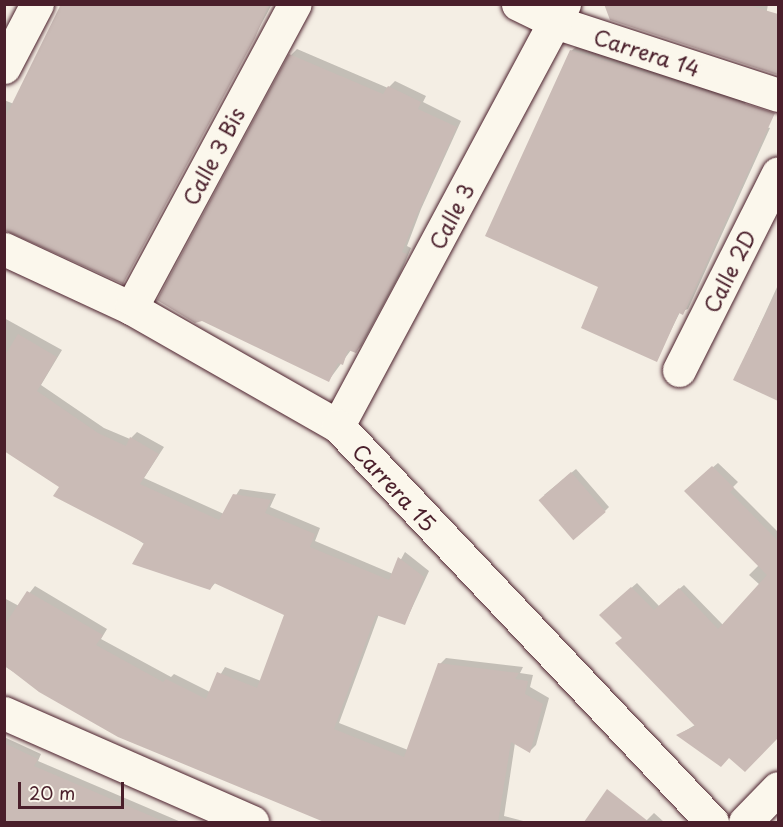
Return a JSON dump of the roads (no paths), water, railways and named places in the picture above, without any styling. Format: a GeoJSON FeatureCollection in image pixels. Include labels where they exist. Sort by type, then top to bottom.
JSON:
{"type":"FeatureCollection","features":[{"type":"Feature","properties":{"kind":"street"},"geometry":{"type":"LineString","coordinates":[[4,67],[37,4]]}},
{"type":"Feature","properties":{"kind":"street","name":"Calle 3 Bis"},"geometry":{"type":"LineString","coordinates":[[131,308],[295,4]]}},
{"type":"Feature","properties":{"kind":"street","name":"Carrera 14"},"geometry":{"type":"LineString","coordinates":[[518,4],[559,13],[778,94]]}},
{"type":"Feature","properties":{"kind":"street","name":"Calle 3"},"geometry":{"type":"LineString","coordinates":[[338,426],[559,13]]}},
{"type":"Feature","properties":{"kind":"street","name":"Calle 2D"},"geometry":{"type":"LineString","coordinates":[[679,370],[778,173]]}},
{"type":"Feature","properties":{"kind":"street","name":"Carrera 15"},"geometry":{"type":"LineString","coordinates":[[4,249],[131,308],[338,426],[712,822]]}},
{"type":"Feature","properties":{"kind":"street"},"geometry":{"type":"LineString","coordinates":[[4,713],[252,822]]}},
{"type":"Feature","properties":{"kind":"street"},"geometry":{"type":"LineString","coordinates":[[745,822],[778,788]]}}]}
